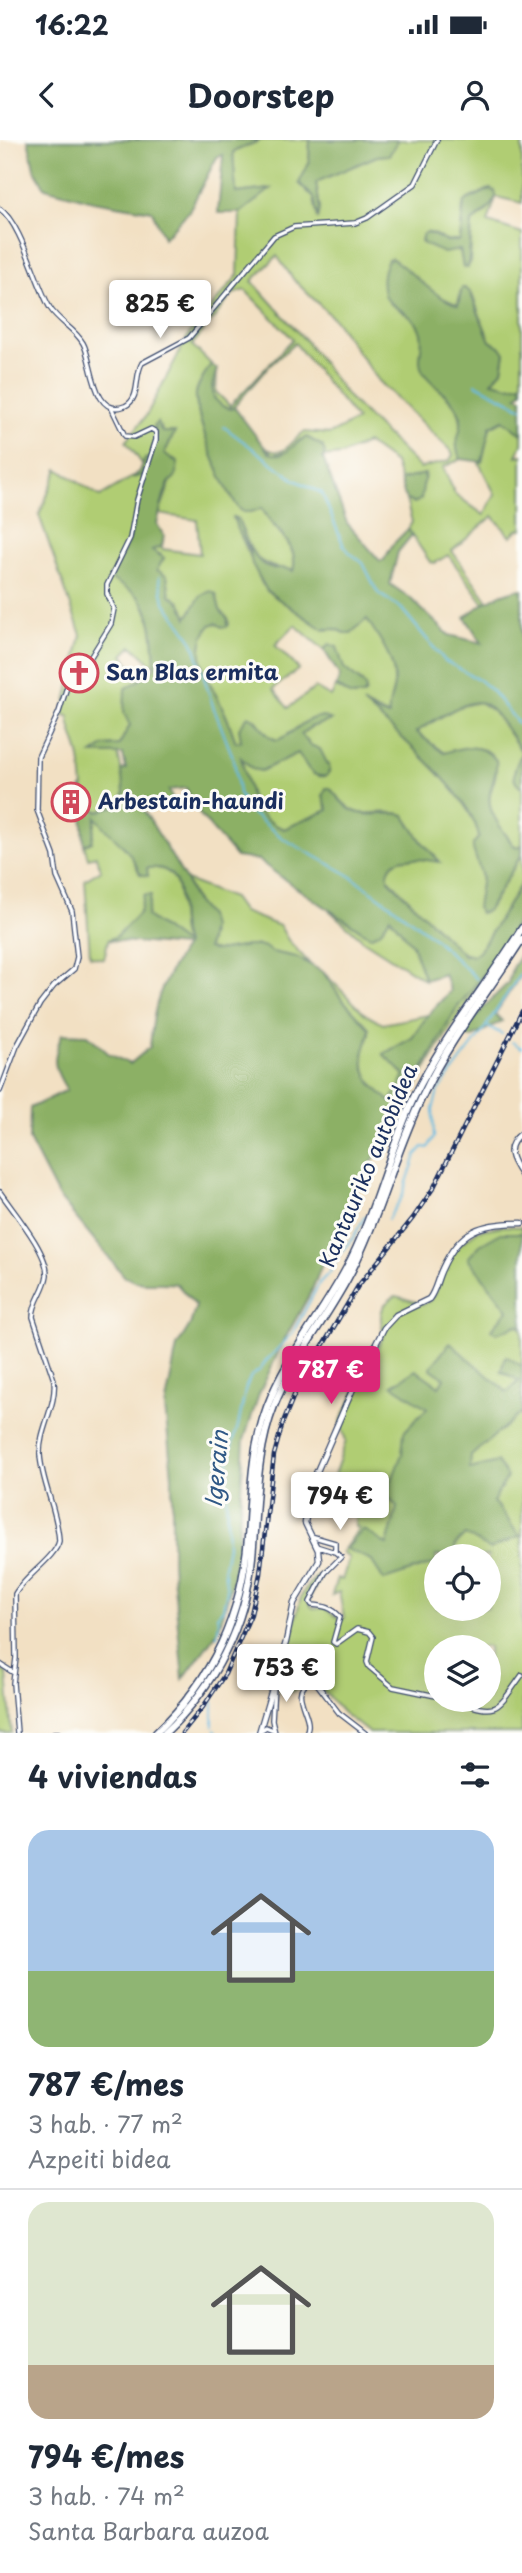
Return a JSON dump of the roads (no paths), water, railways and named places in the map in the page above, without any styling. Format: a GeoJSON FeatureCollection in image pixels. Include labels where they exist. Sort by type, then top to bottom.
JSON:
{"type":"FeatureCollection","features":[{"type":"Feature","properties":{"kind":"highway","name":"Kantauriko autobidea"},"geometry":{"type":"LineString","coordinates":[[156,1733],[186,1703],[201,1683],[217,1656],[232,1621],[244,1573],[253,1461],[261,1426],[274,1392],[346,1268],[366,1224],[397,1136],[425,1077],[448,1037],[522,928]]}},
{"type":"Feature","properties":{"kind":"highway","name":"Kantauriko autobidea"},"geometry":{"type":"LineString","coordinates":[[165,1733],[207,1685],[223,1659],[238,1623],[252,1561],[262,1445],[279,1393],[339,1294],[363,1248],[403,1139],[434,1073],[522,939]]}},
{"type":"Feature","properties":{"kind":"main road"},"geometry":{"type":"LineString","coordinates":[[522,1133],[512,1142],[509,1152],[522,1176]]}},
{"type":"Feature","properties":{"kind":"main road"},"geometry":{"type":"LineString","coordinates":[[259,1733],[294,1603],[302,1586],[317,1567],[319,1559],[305,1523],[311,1485],[352,1391],[384,1328],[396,1315],[429,1299],[450,1252],[466,1236],[487,1224],[522,1223]]}},
{"type":"Feature","properties":{"kind":"street"},"geometry":{"type":"LineString","coordinates":[[111,407],[122,407],[131,401],[142,363],[189,338],[276,234],[291,227],[355,223],[369,216],[415,184],[437,140]]}},
{"type":"Feature","properties":{"kind":"street"},"geometry":{"type":"LineString","coordinates":[[0,209],[12,220],[49,306],[83,344],[99,397],[111,407],[125,436],[134,437],[151,429],[156,436],[137,500],[130,538],[107,585],[107,594],[114,609],[111,624],[83,666],[72,671],[60,712],[38,757],[37,810],[54,855],[57,877],[72,911],[77,957],[74,969],[54,986],[40,1004],[17,1046],[0,1091]]}},
{"type":"Feature","properties":{"kind":"street"},"geometry":{"type":"LineString","coordinates":[[0,1192],[31,1236],[46,1269],[44,1284],[33,1308],[33,1317],[54,1380],[55,1391],[43,1428],[40,1458],[59,1541],[56,1550],[15,1594],[16,1733]]}},
{"type":"Feature","properties":{"kind":"street"},"geometry":{"type":"LineString","coordinates":[[311,1536],[335,1543],[335,1552]]}},
{"type":"Feature","properties":{"kind":"street"},"geometry":{"type":"LineString","coordinates":[[316,1546],[335,1552],[341,1557],[325,1573],[310,1602],[312,1605],[326,1606],[340,1617],[332,1642],[336,1644],[357,1629],[369,1632],[373,1637],[367,1662],[369,1667],[393,1687],[424,1693]]}},
{"type":"Feature","properties":{"kind":"street"},"geometry":{"type":"LineString","coordinates":[[319,1559],[328,1551]]}},
{"type":"Feature","properties":{"kind":"street"},"geometry":{"type":"LineString","coordinates":[[0,1664],[14,1673]]}},
{"type":"Feature","properties":{"kind":"street"},"geometry":{"type":"LineString","coordinates":[[501,1704],[522,1675]]}},
{"type":"Feature","properties":{"kind":"street"},"geometry":{"type":"LineString","coordinates":[[306,1733],[309,1724],[300,1694],[304,1684],[312,1681],[339,1713],[365,1733]]}},
{"type":"Feature","properties":{"kind":"street"},"geometry":{"type":"LineString","coordinates":[[259,1733],[266,1727],[274,1731],[274,1684]]}},
{"type":"Feature","properties":{"kind":"waterway","name":"Igerain"},"geometry":{"type":"LineString","coordinates":[[476,384],[522,408]]}},
{"type":"Feature","properties":{"kind":"waterway"},"geometry":{"type":"LineString","coordinates":[[224,427],[295,480],[322,493],[343,544],[363,563],[378,593],[401,608],[445,661],[479,680],[492,691],[522,728]]}},
{"type":"Feature","properties":{"kind":"waterway"},"geometry":{"type":"LineString","coordinates":[[159,577],[164,601],[193,642],[213,706],[234,760],[239,793],[246,809],[284,839],[349,875],[395,908],[434,938],[477,979]]}},
{"type":"Feature","properties":{"kind":"waterway","name":"Igerain"},"geometry":{"type":"LineString","coordinates":[[388,1219],[402,1197],[416,1155],[423,1147],[428,1148],[434,1137],[433,1109],[438,1091],[481,1034],[522,971]]}},
{"type":"Feature","properties":{"kind":"waterway"},"geometry":{"type":"LineString","coordinates":[[487,1026],[502,1034]]}},
{"type":"Feature","properties":{"kind":"waterway"},"geometry":{"type":"LineString","coordinates":[[512,1042],[522,1048]]}},
{"type":"Feature","properties":{"kind":"waterway","name":"Igerain"},"geometry":{"type":"LineString","coordinates":[[217,1636],[217,1616],[223,1609],[227,1591],[224,1567],[228,1546],[226,1488],[230,1451],[246,1387],[251,1376],[261,1369],[292,1334],[320,1282],[330,1272],[365,1216]]}},
{"type":"Feature","properties":{"kind":"waterway","name":"Igerain"},"geometry":{"type":"LineString","coordinates":[[213,1702],[213,1726]]}},
{"type":"Feature","properties":{"kind":"railway"},"geometry":{"type":"LineString","coordinates":[[182,1733],[225,1674],[251,1614],[260,1574],[274,1455],[295,1393],[358,1286],[413,1218],[434,1187],[522,1011]]}},
{"type":"Feature","properties":{"kind":"place","name":"San Blas ermita"},"geometry":{"type":"Point","coordinates":[79,673]}},
{"type":"Feature","properties":{"kind":"place","name":"Arbestain-haundi"},"geometry":{"type":"Point","coordinates":[71,802]}}]}
